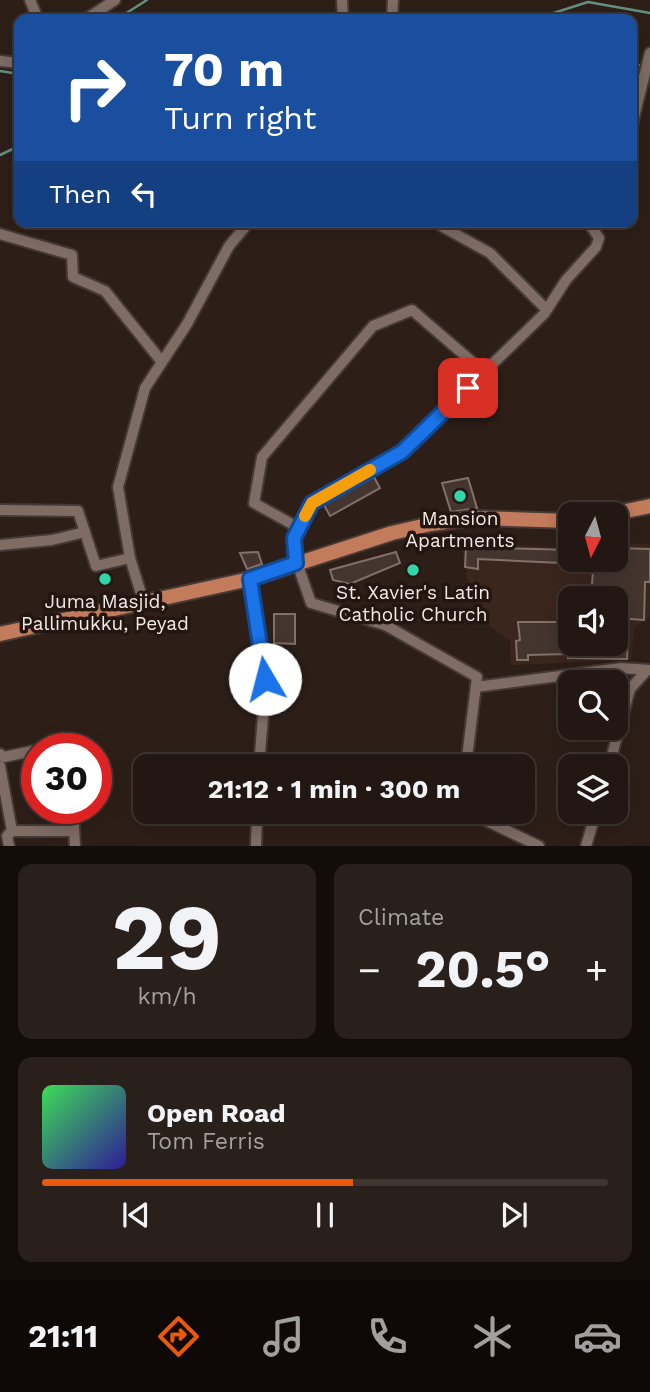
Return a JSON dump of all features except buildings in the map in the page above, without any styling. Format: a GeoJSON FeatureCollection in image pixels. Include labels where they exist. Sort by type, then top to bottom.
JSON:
{"type":"FeatureCollection","features":[{"type":"Feature","properties":{"kind":"main road"},"geometry":{"type":"LineString","coordinates":[[628,511],[650,506]]}},
{"type":"Feature","properties":{"kind":"main road"},"geometry":{"type":"LineString","coordinates":[[0,634],[299,569],[391,533],[432,524],[475,518],[558,521]]}},
{"type":"Feature","properties":{"kind":"street"},"geometry":{"type":"LineString","coordinates":[[94,14],[115,0]]}},
{"type":"Feature","properties":{"kind":"street"},"geometry":{"type":"LineString","coordinates":[[637,105],[650,54]]}},
{"type":"Feature","properties":{"kind":"street"},"geometry":{"type":"LineString","coordinates":[[144,603],[131,558],[118,487],[145,388],[187,324],[229,246],[244,228]]}},
{"type":"Feature","properties":{"kind":"street"},"geometry":{"type":"LineString","coordinates":[[444,228],[490,253],[547,309]]}},
{"type":"Feature","properties":{"kind":"street"},"geometry":{"type":"LineString","coordinates":[[468,754],[477,677],[385,625],[311,603],[299,569],[294,538],[312,503],[402,452],[547,309],[566,280],[596,247],[599,238],[592,228]]}},
{"type":"Feature","properties":{"kind":"street"},"geometry":{"type":"LineString","coordinates":[[0,234],[72,254],[73,277],[105,292],[162,362]]}},
{"type":"Feature","properties":{"kind":"street"},"geometry":{"type":"LineString","coordinates":[[299,528],[254,503],[262,457],[373,326],[412,310],[484,372]]}},
{"type":"Feature","properties":{"kind":"street"},"geometry":{"type":"LineString","coordinates":[[0,510],[78,511],[96,566],[131,558]]}},
{"type":"Feature","properties":{"kind":"street"},"geometry":{"type":"LineString","coordinates":[[0,545],[52,540],[85,532]]}},
{"type":"Feature","properties":{"kind":"street"},"geometry":{"type":"LineString","coordinates":[[250,579],[265,679],[260,754]]}},
{"type":"Feature","properties":{"kind":"street"},"geometry":{"type":"LineString","coordinates":[[476,687],[621,668],[648,670]]}},
{"type":"Feature","properties":{"kind":"street"},"geometry":{"type":"LineString","coordinates":[[612,754],[630,689],[648,670]]}},
{"type":"Feature","properties":{"kind":"street"},"geometry":{"type":"LineString","coordinates":[[12,831],[1,761],[21,755]]}},
{"type":"Feature","properties":{"kind":"street"},"geometry":{"type":"LineString","coordinates":[[74,824],[75,846]]}},
{"type":"Feature","properties":{"kind":"street"},"geometry":{"type":"LineString","coordinates":[[256,846],[257,824]]}},
{"type":"Feature","properties":{"kind":"street"},"geometry":{"type":"LineString","coordinates":[[493,824],[540,846]]}},
{"type":"Feature","properties":{"kind":"street"},"geometry":{"type":"LineString","coordinates":[[586,846],[592,824]]}},
{"type":"Feature","properties":{"kind":"street"},"geometry":{"type":"LineString","coordinates":[[9,846],[7,836],[12,831],[74,831]]}},
{"type":"Feature","properties":{"kind":"street"},"geometry":{"type":"LineString","coordinates":[[510,846],[512,833]]}},
{"type":"Feature","properties":{"kind":"shaded area"},"geometry":{"type":"Polygon","coordinates":[[[480,543],[558,547],[558,572],[628,572],[628,543],[650,544],[650,617],[635,627],[631,660],[511,665],[510,641],[490,626],[471,595],[461,546],[480,543]]]}},
{"type":"Feature","properties":{"kind":"waterway"},"geometry":{"type":"LineString","coordinates":[[125,14],[147,0]]}},
{"type":"Feature","properties":{"kind":"waterway"},"geometry":{"type":"LineString","coordinates":[[551,14],[588,2],[650,13]]}},
{"type":"Feature","properties":{"kind":"waterway"},"geometry":{"type":"LineString","coordinates":[[0,71],[14,73]]}},
{"type":"Feature","properties":{"kind":"waterway"},"geometry":{"type":"LineString","coordinates":[[0,155],[14,148]]}},
{"type":"Feature","properties":{"kind":"slow traffic"},"geometry":{"type":"LineString","coordinates":[[305,516],[312,503],[370,470]]}},
{"type":"Feature","properties":{"kind":"place","name":"Mansion Apartments"},"geometry":{"type":"Point","coordinates":[460,496]}},
{"type":"Feature","properties":{"kind":"place","name":"St. Xavier's Latin Catholic Church"},"geometry":{"type":"Point","coordinates":[413,570]}},
{"type":"Feature","properties":{"kind":"place","name":"Juma Masjid, Pallimukku, Peyad"},"geometry":{"type":"Point","coordinates":[105,579]}},
{"type":"Feature","properties":{"kind":"route"},"geometry":{"type":"LineString","coordinates":[[265,679],[250,579],[296,563],[294,538],[312,503],[402,452],[468,388]]}}]}
